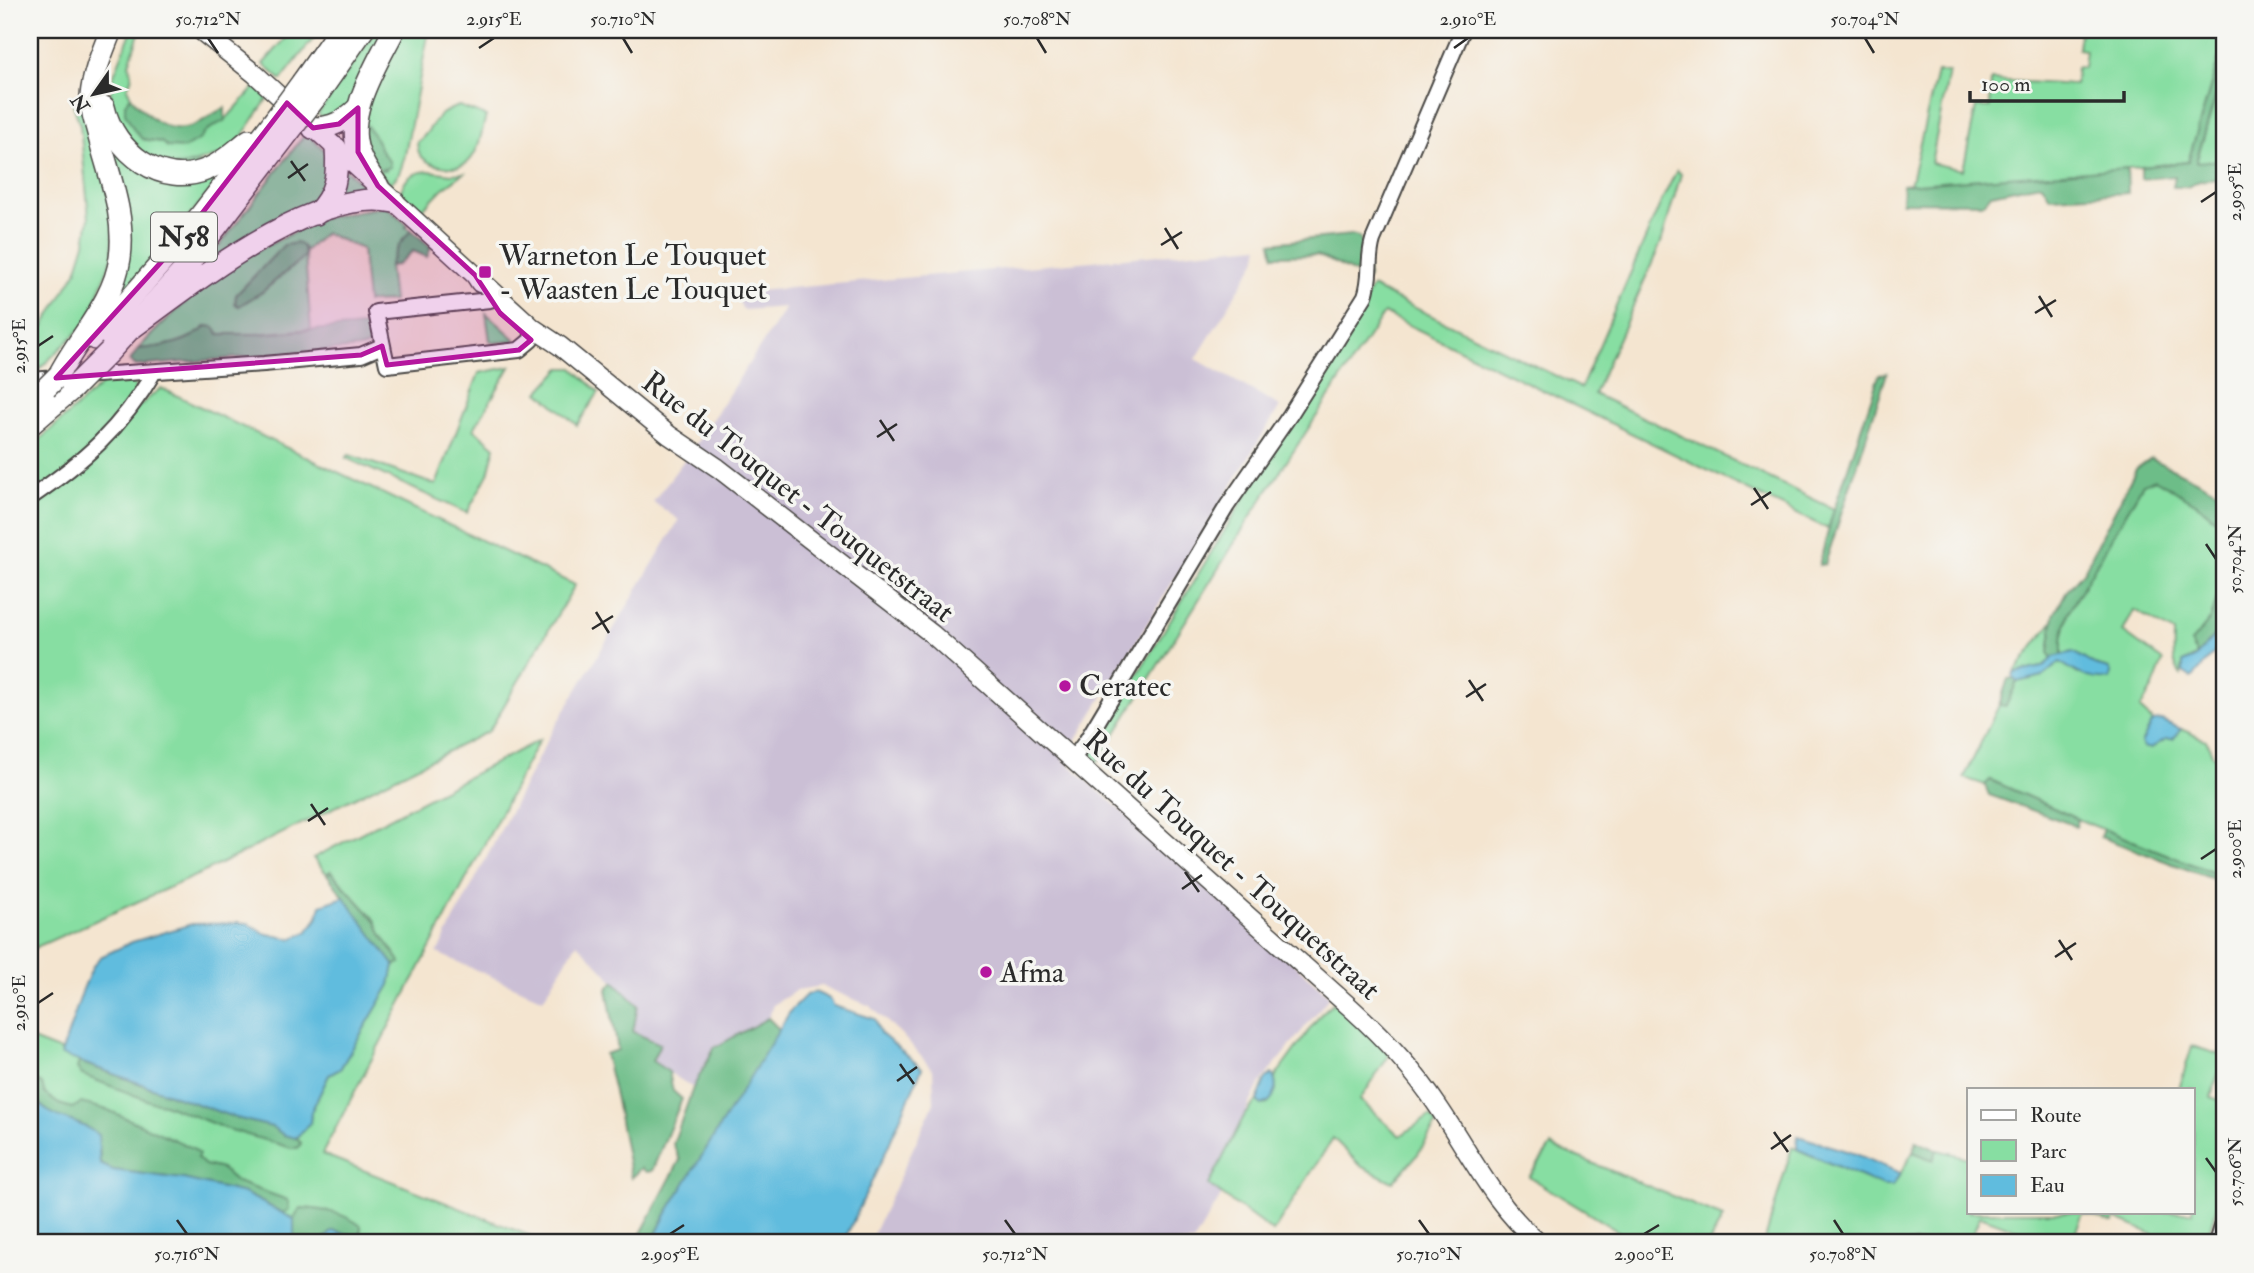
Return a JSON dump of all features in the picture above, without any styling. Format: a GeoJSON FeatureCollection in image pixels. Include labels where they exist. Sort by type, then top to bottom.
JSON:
{"type":"FeatureCollection","features":[{"type":"Feature","properties":{"kind":"highway"},"geometry":{"type":"LineString","coordinates":[[80,347],[111,288],[120,260],[122,241],[119,210],[91,99],[94,78],[111,30]]}},
{"type":"Feature","properties":{"kind":"highway"},"geometry":{"type":"LineString","coordinates":[[124,30],[106,77],[103,90],[104,108],[116,138],[143,164],[163,172],[183,174],[207,169],[281,127]]}},
{"type":"Feature","properties":{"kind":"highway","name":"N58"},"geometry":{"type":"LineString","coordinates":[[311,87],[339,30]]}},
{"type":"Feature","properties":{"kind":"highway","name":"N58"},"geometry":{"type":"LineString","coordinates":[[47,386],[110,351],[182,272],[281,127],[311,87],[363,30]]}},
{"type":"Feature","properties":{"kind":"highway"},"geometry":{"type":"LineString","coordinates":[[378,186],[358,152],[354,132],[358,108],[394,30]]}},
{"type":"Feature","properties":{"kind":"highway"},"geometry":{"type":"LineString","coordinates":[[313,128],[327,128],[339,124],[358,108]]}},
{"type":"Feature","properties":{"kind":"highway","name":"N58"},"geometry":{"type":"LineString","coordinates":[[30,425],[47,386],[80,347],[184,238],[281,127]]}},
{"type":"Feature","properties":{"kind":"highway"},"geometry":{"type":"LineString","coordinates":[[316,214],[330,198],[335,185],[336,148]]}},
{"type":"Feature","properties":{"kind":"highway"},"geometry":{"type":"LineString","coordinates":[[132,328],[220,264],[260,240],[316,214],[360,200],[394,202]]}},
{"type":"Feature","properties":{"kind":"main road","name":"Rue du Touquet - Touquetstraat"},"geometry":{"type":"LineString","coordinates":[[200,30],[255,74],[479,277],[532,334]]}},
{"type":"Feature","properties":{"kind":"main road","name":"Rue du Touquet - Touquetstraat"},"geometry":{"type":"LineString","coordinates":[[479,277],[490,300],[507,320],[579,362],[669,435],[718,468],[903,610],[1376,1030],[1430,1096],[1499,1202],[1539,1243]]}},
{"type":"Feature","properties":{"kind":"street"},"geometry":{"type":"LineString","coordinates":[[1072,760],[1227,506],[1290,415],[1365,296],[1370,283],[1373,240],[1463,30]]}},
{"type":"Feature","properties":{"kind":"street"},"geometry":{"type":"LineString","coordinates":[[490,300],[376,312],[387,365],[519,350],[532,334]]}},
{"type":"Feature","properties":{"kind":"street"},"geometry":{"type":"LineString","coordinates":[[47,386],[154,372],[361,355],[382,346]]}},
{"type":"Feature","properties":{"kind":"street"},"geometry":{"type":"LineString","coordinates":[[30,498],[69,470],[114,430],[138,399],[154,372]]}},
{"type":"Feature","properties":{"kind":"street"},"geometry":{"type":"LineString","coordinates":[[2216,1243],[2224,1217]]}},
{"type":"Feature","properties":{"kind":"highlighted area"},"geometry":{"type":"Polygon","coordinates":[[[287,103],[313,128],[339,124],[358,108],[358,152],[378,186],[475,275],[500,313],[531,340],[519,350],[387,365],[382,346],[361,355],[56,378],[183,238],[287,103]]]}},
{"type":"Feature","properties":{"kind":"shaded area"},"geometry":{"type":"Polygon","coordinates":[[[1259,246],[1256,261],[1196,359],[1280,406],[1064,760],[1330,996],[1260,1083],[1209,1185],[1222,1194],[1193,1243],[869,1243],[934,1103],[933,1070],[901,1034],[870,1006],[822,986],[797,990],[773,1005],[768,1018],[714,1048],[693,1088],[652,1061],[632,1032],[637,1005],[577,943],[543,999],[437,953],[550,735],[679,520],[653,502],[696,444],[786,307],[743,310],[735,293],[1259,246]]]}},
{"type":"Feature","properties":{"kind":"green space"},"geometry":{"type":"Polygon","coordinates":[[[132,30],[140,30],[129,64],[132,77],[127,88],[131,97],[125,104],[142,139],[161,142],[200,139],[206,131],[225,120],[255,87],[268,98],[238,142],[224,154],[179,167],[144,157],[112,115],[110,97],[113,77],[132,30]]]}},
{"type":"Feature","properties":{"kind":"green space"},"geometry":{"type":"Polygon","coordinates":[[[293,30],[320,30],[281,80],[263,64],[293,30]]]}},
{"type":"Feature","properties":{"kind":"green space"},"geometry":{"type":"Polygon","coordinates":[[[376,30],[390,30],[347,112],[326,122],[318,114],[376,30]]]}},
{"type":"Feature","properties":{"kind":"green space"},"geometry":{"type":"Polygon","coordinates":[[[402,30],[429,30],[402,167],[390,183],[379,173],[380,170],[386,170],[389,161],[377,140],[362,128],[362,113],[402,30]]]}},
{"type":"Feature","properties":{"kind":"green space"},"geometry":{"type":"Polygon","coordinates":[[[2080,30],[2224,30],[2224,41],[2188,162],[1910,185],[1937,72],[1949,72],[1931,163],[1963,170],[1976,107],[1990,107],[1991,80],[2075,85],[2076,67],[2084,68],[2086,50],[2078,49],[2080,30]]]}},
{"type":"Feature","properties":{"kind":"green space"},"geometry":{"type":"Polygon","coordinates":[[[2223,45],[2224,69],[2196,162],[2224,160],[2224,178],[2200,181],[2187,187],[2173,187],[2175,176],[2141,179],[2141,167],[2188,162],[2223,45]]]}},
{"type":"Feature","properties":{"kind":"green space"},"geometry":{"type":"Polygon","coordinates":[[[106,65],[101,100],[144,168],[231,162],[212,189],[102,319],[125,260],[99,118],[99,74],[106,65]]]}},
{"type":"Feature","properties":{"kind":"green space"},"geometry":{"type":"Polygon","coordinates":[[[2224,69],[2224,160],[2196,163],[2224,69]]]}},
{"type":"Feature","properties":{"kind":"green space"},"geometry":{"type":"Polygon","coordinates":[[[131,97],[149,116],[172,128],[193,126],[225,108],[225,120],[184,148],[168,147],[161,142],[142,139],[134,130],[125,113],[125,104],[131,97]]]}},
{"type":"Feature","properties":{"kind":"green space"},"geometry":{"type":"Polygon","coordinates":[[[71,98],[86,98],[113,215],[112,258],[88,322],[30,375],[34,342],[76,272],[89,218],[80,125],[71,98]]]}},
{"type":"Feature","properties":{"kind":"green space"},"geometry":{"type":"Polygon","coordinates":[[[459,106],[486,116],[475,153],[468,162],[458,166],[445,167],[426,160],[419,154],[417,142],[442,114],[459,106]]]}},
{"type":"Feature","properties":{"kind":"green space"},"geometry":{"type":"Polygon","coordinates":[[[367,126],[390,167],[380,170],[373,161],[363,134],[362,128],[367,126]]]}},
{"type":"Feature","properties":{"kind":"green space"},"geometry":{"type":"Polygon","coordinates":[[[306,133],[333,158],[325,199],[185,287],[215,251],[306,133]]]}},
{"type":"Feature","properties":{"kind":"green space"},"geometry":{"type":"Polygon","coordinates":[[[342,166],[374,194],[334,202],[342,166]]]}},
{"type":"Feature","properties":{"kind":"green space"},"geometry":{"type":"Polygon","coordinates":[[[2127,168],[2128,193],[2050,197],[2042,184],[1991,194],[1984,203],[1902,202],[1903,185],[2127,168]]]}},
{"type":"Feature","properties":{"kind":"green space"},"geometry":{"type":"Polygon","coordinates":[[[1677,170],[1681,174],[1661,243],[1594,394],[1834,509],[1828,529],[1384,313],[1253,513],[1095,766],[1086,759],[1372,287],[1581,388],[1677,170]]]}},
{"type":"Feature","properties":{"kind":"green space"},"geometry":{"type":"Polygon","coordinates":[[[429,171],[464,173],[442,189],[420,212],[400,194],[410,177],[429,171]]]}},
{"type":"Feature","properties":{"kind":"green space"},"geometry":{"type":"Polygon","coordinates":[[[386,206],[411,230],[399,245],[389,266],[393,301],[367,302],[362,249],[325,233],[305,251],[303,247],[284,245],[277,253],[262,292],[305,256],[311,329],[258,334],[219,334],[207,326],[184,340],[138,349],[191,297],[242,258],[322,218],[386,206]]]}},
{"type":"Feature","properties":{"kind":"green space"},"geometry":{"type":"Polygon","coordinates":[[[411,230],[431,247],[427,257],[413,251],[397,265],[389,266],[399,245],[411,230]]]}},
{"type":"Feature","properties":{"kind":"green space"},"geometry":{"type":"Polygon","coordinates":[[[1351,235],[1359,237],[1367,251],[1368,279],[1317,255],[1274,256],[1271,243],[1351,235]]]}},
{"type":"Feature","properties":{"kind":"green space"},"geometry":{"type":"Polygon","coordinates":[[[298,243],[303,247],[305,256],[262,292],[239,306],[235,304],[236,295],[284,245],[298,243]]]}},
{"type":"Feature","properties":{"kind":"green space"},"geometry":{"type":"Polygon","coordinates":[[[486,313],[515,339],[514,341],[490,341],[486,313]]]}},
{"type":"Feature","properties":{"kind":"green space"},"geometry":{"type":"Polygon","coordinates":[[[375,325],[377,343],[361,348],[136,366],[130,361],[138,349],[184,340],[207,326],[214,327],[219,334],[258,334],[375,325]]]}},
{"type":"Feature","properties":{"kind":"green space"},"geometry":{"type":"Polygon","coordinates":[[[510,367],[474,429],[495,447],[488,474],[467,513],[346,458],[349,455],[436,485],[479,373],[510,367]]]}},
{"type":"Feature","properties":{"kind":"green space"},"geometry":{"type":"Polygon","coordinates":[[[561,368],[573,368],[599,392],[577,425],[539,392],[561,368]]]}},
{"type":"Feature","properties":{"kind":"green space"},"geometry":{"type":"Polygon","coordinates":[[[1887,373],[1825,564],[1819,565],[1834,509],[1879,375],[1887,373]]]}},
{"type":"Feature","properties":{"kind":"green space"},"geometry":{"type":"Polygon","coordinates":[[[110,377],[130,378],[135,385],[135,395],[103,436],[161,388],[575,585],[489,731],[206,871],[30,950],[30,448],[110,377]]]}},
{"type":"Feature","properties":{"kind":"green space"},"geometry":{"type":"Polygon","coordinates":[[[2151,458],[2224,494],[2224,524],[2155,479],[2143,484],[2068,613],[2062,639],[2062,655],[2052,659],[2049,653],[2054,615],[2066,592],[2084,571],[2136,469],[2151,458]]]}},
{"type":"Feature","properties":{"kind":"green space"},"geometry":{"type":"Polygon","coordinates":[[[2155,479],[2224,524],[2224,590],[2218,596],[2211,618],[2191,643],[2197,655],[2183,663],[2181,675],[2174,660],[2174,633],[2134,610],[2123,632],[2163,661],[2153,687],[2140,709],[2153,721],[2142,743],[2151,748],[2166,739],[2173,739],[2181,729],[2206,740],[2213,756],[2224,757],[2224,877],[2087,823],[1991,780],[1985,785],[1964,778],[1999,705],[2006,705],[2017,682],[2043,676],[2060,662],[2078,674],[2109,669],[2094,665],[2073,652],[2062,655],[2062,639],[2068,613],[2143,484],[2155,479]]]}},
{"type":"Feature","properties":{"kind":"green space"},"geometry":{"type":"Polygon","coordinates":[[[2224,590],[2224,634],[2217,633],[2197,655],[2191,643],[2211,618],[2218,596],[2224,590]]]}},
{"type":"Feature","properties":{"kind":"green space"},"geometry":{"type":"Polygon","coordinates":[[[2053,621],[2049,653],[2052,659],[2042,667],[2014,673],[2053,621]]]}},
{"type":"Feature","properties":{"kind":"green space"},"geometry":{"type":"Polygon","coordinates":[[[2013,678],[2017,682],[2006,706],[1999,705],[2008,679],[2013,678]]]}},
{"type":"Feature","properties":{"kind":"green space"},"geometry":{"type":"Polygon","coordinates":[[[539,740],[322,1154],[548,1243],[30,1243],[30,1039],[300,1145],[296,1138],[310,1123],[311,1112],[329,1075],[340,1069],[390,985],[394,965],[400,963],[381,934],[376,921],[331,871],[327,874],[313,858],[539,740]]]}},
{"type":"Feature","properties":{"kind":"green space"},"geometry":{"type":"Polygon","coordinates":[[[1990,780],[2078,819],[2076,826],[1989,795],[1985,785],[1990,780]]]}},
{"type":"Feature","properties":{"kind":"green space"},"geometry":{"type":"Polygon","coordinates":[[[2103,829],[2224,877],[2224,883],[2100,837],[2103,829]]]}},
{"type":"Feature","properties":{"kind":"green space"},"geometry":{"type":"Polygon","coordinates":[[[330,871],[376,921],[381,934],[401,963],[394,965],[327,874],[330,871]]]}},
{"type":"Feature","properties":{"kind":"green space"},"geometry":{"type":"Polygon","coordinates":[[[614,981],[638,1005],[633,1032],[660,1044],[652,1061],[669,1072],[673,1091],[682,1099],[652,1171],[646,1172],[641,1168],[631,1178],[605,1054],[618,1050],[607,989],[614,981]]]}},
{"type":"Feature","properties":{"kind":"green space"},"geometry":{"type":"Polygon","coordinates":[[[1334,1002],[1390,1054],[1360,1100],[1400,1136],[1430,1116],[1437,1123],[1418,1154],[1393,1182],[1362,1167],[1333,1138],[1273,1232],[1209,1185],[1245,1114],[1257,1101],[1262,1105],[1267,1104],[1276,1090],[1275,1077],[1321,1014],[1334,1002]]]}},
{"type":"Feature","properties":{"kind":"green space"},"geometry":{"type":"Polygon","coordinates":[[[768,1018],[780,1030],[665,1216],[652,1243],[636,1243],[680,1160],[673,1144],[693,1088],[714,1048],[768,1018]]]}},
{"type":"Feature","properties":{"kind":"green space"},"geometry":{"type":"Polygon","coordinates":[[[2192,1046],[2224,1056],[2211,1097],[2224,1102],[2224,1184],[2205,1243],[2151,1243],[2152,1234],[2115,1218],[2113,1222],[2086,1214],[2194,1214],[2194,1088],[2179,1088],[2192,1046]]]}},
{"type":"Feature","properties":{"kind":"green space"},"geometry":{"type":"Polygon","coordinates":[[[79,1062],[236,1118],[272,1127],[301,1143],[298,1148],[291,1148],[152,1102],[82,1075],[77,1068],[79,1062]]]}},
{"type":"Feature","properties":{"kind":"green space"},"geometry":{"type":"Polygon","coordinates":[[[30,1078],[42,1084],[45,1094],[59,1104],[72,1108],[81,1103],[108,1110],[193,1148],[199,1154],[197,1158],[205,1165],[222,1169],[237,1182],[288,1200],[289,1210],[283,1213],[244,1193],[183,1179],[113,1170],[100,1164],[97,1138],[92,1131],[48,1111],[30,1097],[30,1078]]]}},
{"type":"Feature","properties":{"kind":"green space"},"geometry":{"type":"Polygon","coordinates":[[[1916,1141],[1937,1150],[1933,1160],[1913,1152],[1916,1141]]]}},
{"type":"Feature","properties":{"kind":"green space"},"geometry":{"type":"Polygon","coordinates":[[[1551,1146],[1723,1217],[1709,1243],[1637,1243],[1529,1177],[1551,1146]]]}},
{"type":"Feature","properties":{"kind":"green space"},"geometry":{"type":"Polygon","coordinates":[[[1792,1147],[1883,1186],[1893,1186],[1913,1152],[1932,1159],[1937,1150],[1967,1158],[1967,1214],[2083,1214],[2071,1243],[2053,1243],[1980,1216],[1969,1243],[1764,1243],[1792,1147]]]}},
{"type":"Feature","properties":{"kind":"green space"},"geometry":{"type":"Polygon","coordinates":[[[300,1208],[324,1210],[347,1217],[361,1226],[361,1238],[333,1231],[320,1242],[294,1237],[294,1219],[300,1208]]]}},
{"type":"Feature","properties":{"kind":"water"},"geometry":{"type":"Polygon","coordinates":[[[2217,633],[2224,637],[2224,642],[2192,678],[2183,672],[2183,663],[2195,658],[2217,633]]]}},
{"type":"Feature","properties":{"kind":"water"},"geometry":{"type":"Polygon","coordinates":[[[2073,652],[2094,665],[2109,669],[2110,679],[2096,679],[2084,675],[2060,662],[2043,676],[2017,682],[2013,678],[2014,673],[2042,667],[2054,657],[2073,652]]]}},
{"type":"Feature","properties":{"kind":"water"},"geometry":{"type":"Polygon","coordinates":[[[2161,720],[2181,729],[2173,739],[2166,739],[2151,748],[2145,748],[2141,743],[2153,721],[2161,720]]]}},
{"type":"Feature","properties":{"kind":"water"},"geometry":{"type":"Polygon","coordinates":[[[344,897],[394,965],[390,985],[340,1069],[329,1075],[311,1112],[310,1123],[296,1138],[284,1135],[272,1127],[236,1118],[61,1055],[83,989],[100,957],[132,942],[192,924],[247,923],[263,933],[291,939],[307,932],[317,919],[321,905],[344,897]]]}},
{"type":"Feature","properties":{"kind":"water"},"geometry":{"type":"Polygon","coordinates":[[[815,992],[830,999],[834,1006],[875,1019],[880,1033],[922,1068],[843,1243],[652,1243],[665,1216],[791,1010],[806,995],[815,992]]]}},
{"type":"Feature","properties":{"kind":"water"},"geometry":{"type":"Polygon","coordinates":[[[1272,1074],[1275,1092],[1267,1103],[1262,1105],[1257,1101],[1265,1080],[1272,1074]]]}},
{"type":"Feature","properties":{"kind":"water"},"geometry":{"type":"Polygon","coordinates":[[[30,1097],[48,1111],[98,1135],[100,1164],[113,1170],[183,1179],[244,1193],[294,1219],[294,1243],[30,1243],[30,1097]]]}},
{"type":"Feature","properties":{"kind":"water"},"geometry":{"type":"Polygon","coordinates":[[[1798,1136],[1856,1154],[1900,1173],[1893,1186],[1883,1186],[1797,1149],[1798,1136]]]}},
{"type":"Feature","properties":{"kind":"water"},"geometry":{"type":"Polygon","coordinates":[[[333,1231],[376,1241],[378,1243],[320,1243],[333,1231]]]}},
{"type":"Feature","properties":{"kind":"place","name":"Warneton Le Touquet - Waasten Le Touquet"},"geometry":{"type":"Point","coordinates":[485,272]}},
{"type":"Feature","properties":{"kind":"place","name":"Ceratec"},"geometry":{"type":"Point","coordinates":[1065,686]}},
{"type":"Feature","properties":{"kind":"place","name":"Afma"},"geometry":{"type":"Point","coordinates":[986,972]}}]}
